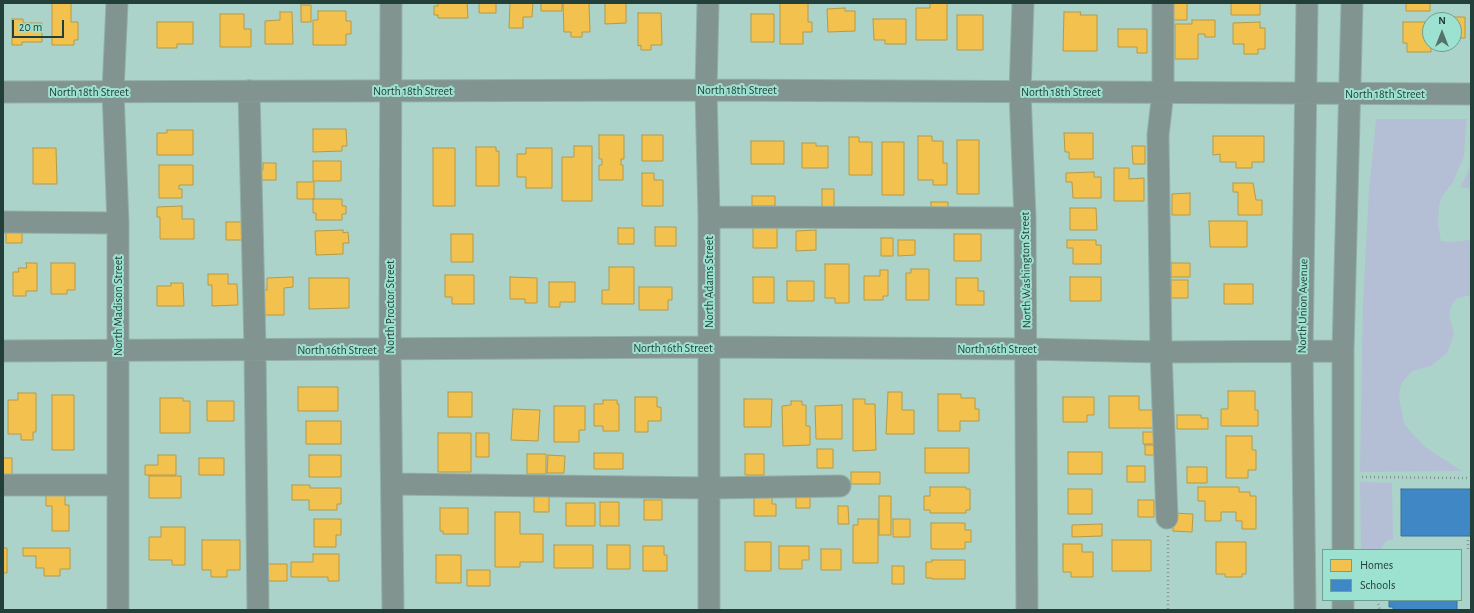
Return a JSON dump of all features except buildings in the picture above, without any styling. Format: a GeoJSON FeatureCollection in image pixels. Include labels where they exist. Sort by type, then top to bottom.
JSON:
{"type":"FeatureCollection","features":[{"type":"Feature","properties":{"kind":"street","name":"North Madison Street"},"geometry":{"type":"LineString","coordinates":[[117,3],[113,91],[118,223],[118,610]]}},
{"type":"Feature","properties":{"kind":"street","name":"North Proctor Street"},"geometry":{"type":"LineString","coordinates":[[391,3],[390,350],[393,610]]}},
{"type":"Feature","properties":{"kind":"street","name":"North Adams Street"},"geometry":{"type":"LineString","coordinates":[[708,3],[706,90],[709,217],[710,610]]}},
{"type":"Feature","properties":{"kind":"street","name":"North Washington Street"},"geometry":{"type":"LineString","coordinates":[[1023,3],[1020,92],[1025,218],[1027,610]]}},
{"type":"Feature","properties":{"kind":"street"},"geometry":{"type":"LineString","coordinates":[[1163,3],[1163,92],[1158,135],[1161,352],[1168,518]]}},
{"type":"Feature","properties":{"kind":"street","name":"North Union Avenue"},"geometry":{"type":"LineString","coordinates":[[1305,610],[1302,352],[1307,93],[1307,3]]}},
{"type":"Feature","properties":{"kind":"street"},"geometry":{"type":"LineString","coordinates":[[1343,549],[1342,351],[1352,3]]}},
{"type":"Feature","properties":{"kind":"street","name":"North 18th Street"},"geometry":{"type":"LineString","coordinates":[[3,92],[706,90],[1307,93],[1350,95],[1471,94]]}},
{"type":"Feature","properties":{"kind":"street"},"geometry":{"type":"LineString","coordinates":[[249,91],[255,349],[258,610]]}},
{"type":"Feature","properties":{"kind":"street"},"geometry":{"type":"LineString","coordinates":[[709,217],[1025,218]]}},
{"type":"Feature","properties":{"kind":"street"},"geometry":{"type":"LineString","coordinates":[[3,222],[118,223]]}},
{"type":"Feature","properties":{"kind":"street","name":"North 16th Street"},"geometry":{"type":"LineString","coordinates":[[3,351],[709,347],[1026,349],[1161,352],[1342,351]]}},
{"type":"Feature","properties":{"kind":"street"},"geometry":{"type":"LineString","coordinates":[[392,484],[709,488],[840,486]]}},
{"type":"Feature","properties":{"kind":"street"},"geometry":{"type":"LineString","coordinates":[[3,485],[118,485]]}},
{"type":"Feature","properties":{"kind":"path"},"geometry":{"type":"LineString","coordinates":[[1358,477],[1471,478]]}},
{"type":"Feature","properties":{"kind":"path"},"geometry":{"type":"LineString","coordinates":[[1168,518],[1168,610]]}},
{"type":"Feature","properties":{"kind":"path"},"geometry":{"type":"LineString","coordinates":[[1468,536],[1468,550],[1471,550]]}},
{"type":"Feature","properties":{"kind":"shaded area"},"geometry":{"type":"Polygon","coordinates":[[[1376,119],[1467,119],[1464,156],[1453,182],[1441,198],[1438,224],[1441,241],[1450,242],[1471,240],[1471,295],[1457,298],[1452,304],[1449,315],[1454,334],[1447,353],[1431,366],[1412,371],[1401,384],[1399,397],[1404,424],[1425,447],[1462,471],[1360,472],[1363,302],[1369,189],[1376,119]]]}},
{"type":"Feature","properties":{"kind":"shaded area"},"geometry":{"type":"Polygon","coordinates":[[[1471,162],[1471,189],[1460,187],[1468,172],[1471,162]]]}},
{"type":"Feature","properties":{"kind":"shaded area"},"geometry":{"type":"Polygon","coordinates":[[[1360,482],[1392,483],[1393,539],[1386,541],[1381,549],[1361,549],[1360,482]]]}}]}
